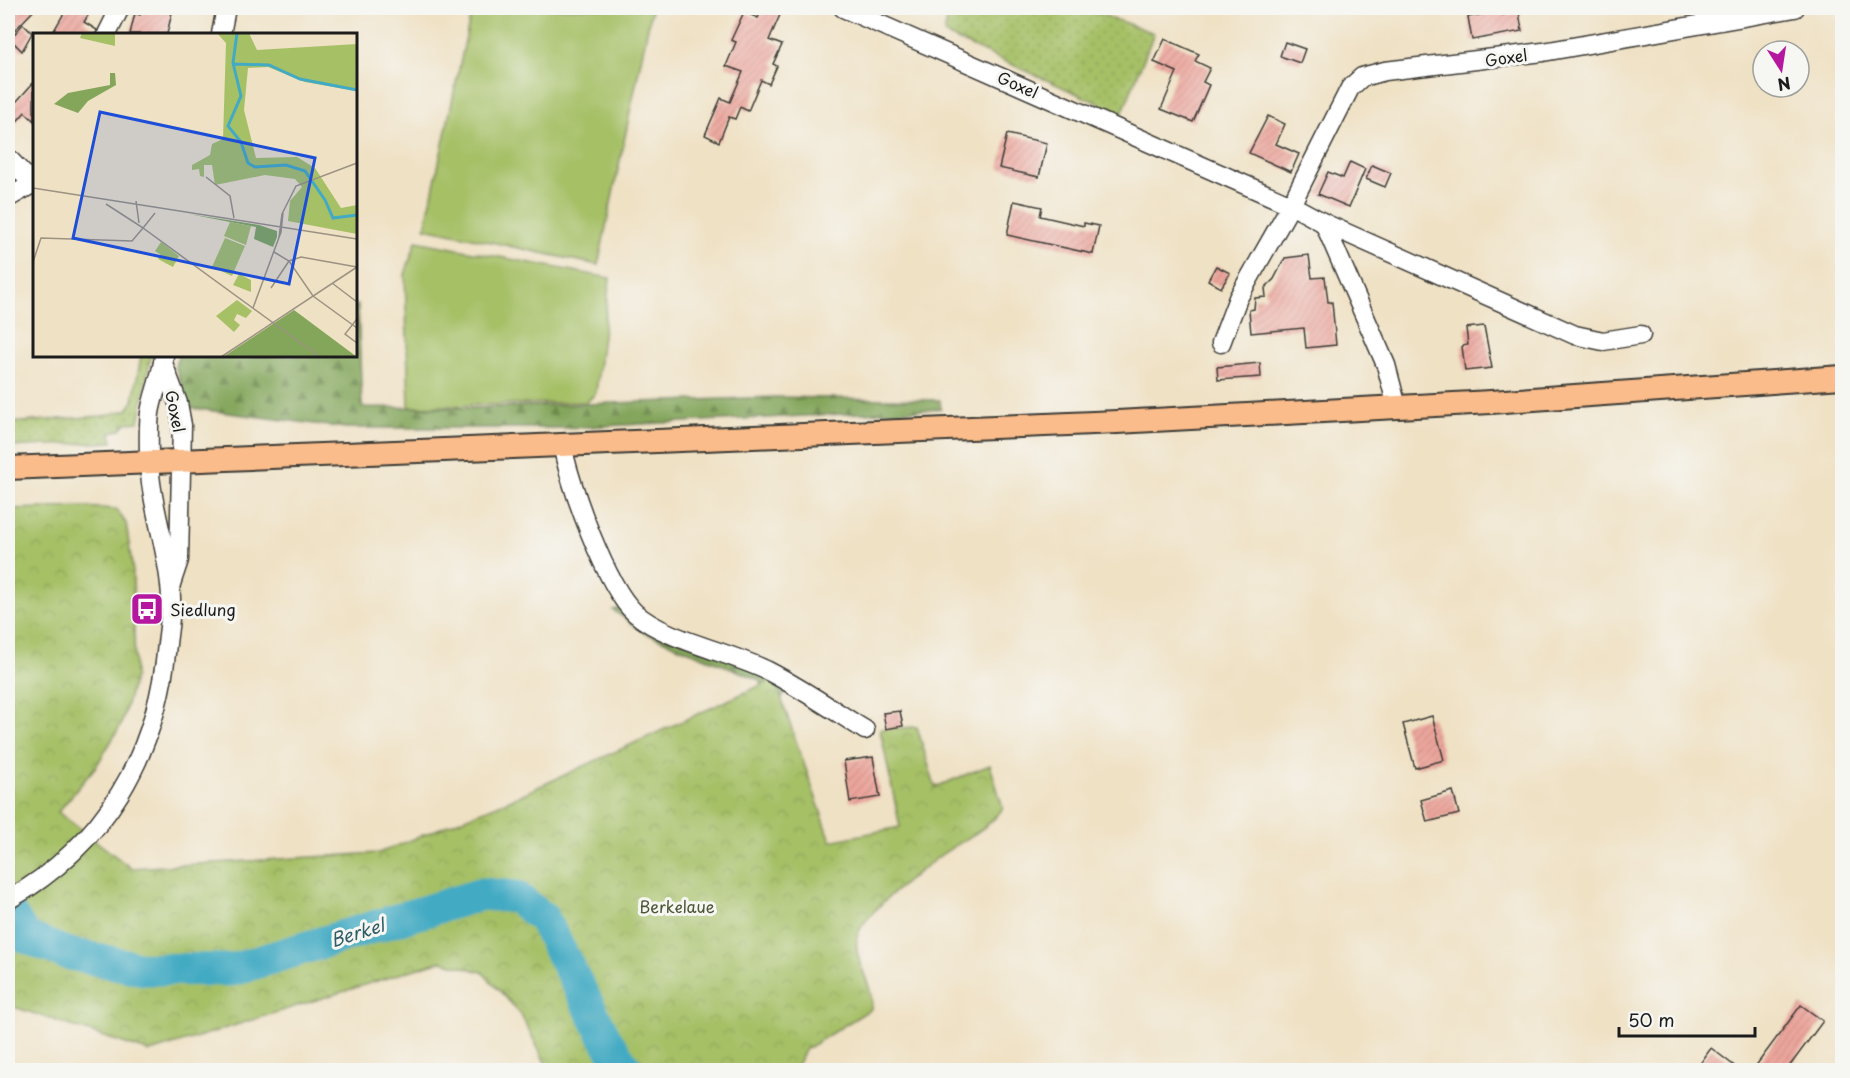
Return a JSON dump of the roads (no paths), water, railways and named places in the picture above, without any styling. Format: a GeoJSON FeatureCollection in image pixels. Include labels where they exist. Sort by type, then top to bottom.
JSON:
{"type":"FeatureCollection","features":[{"type":"Feature","properties":{"kind":"main road"},"geometry":{"type":"LineString","coordinates":[[8,468],[1106,422],[1728,387],[1842,377]]}},
{"type":"Feature","properties":{"kind":"street"},"geometry":{"type":"LineString","coordinates":[[108,33],[120,8]]}},
{"type":"Feature","properties":{"kind":"street"},"geometry":{"type":"LineString","coordinates":[[221,33],[226,8]]}},
{"type":"Feature","properties":{"kind":"street","name":"Goxel"},"geometry":{"type":"LineString","coordinates":[[843,8],[1291,205],[1324,223],[1575,335],[1603,341],[1641,335]]}},
{"type":"Feature","properties":{"kind":"street","name":"Goxel"},"geometry":{"type":"LineString","coordinates":[[1291,205],[1350,88],[1362,77],[1385,71],[1543,52],[1795,8]]}},
{"type":"Feature","properties":{"kind":"street"},"geometry":{"type":"LineString","coordinates":[[8,158],[33,183]]}},
{"type":"Feature","properties":{"kind":"street"},"geometry":{"type":"LineString","coordinates":[[8,198],[33,184]]}},
{"type":"Feature","properties":{"kind":"street"},"geometry":{"type":"LineString","coordinates":[[1221,343],[1238,298],[1291,205]]}},
{"type":"Feature","properties":{"kind":"street"},"geometry":{"type":"LineString","coordinates":[[1324,223],[1386,365],[1397,407]]}},
{"type":"Feature","properties":{"kind":"street","name":"Goxel"},"geometry":{"type":"LineString","coordinates":[[163,359],[178,403],[182,424],[179,560],[170,586]]}},
{"type":"Feature","properties":{"kind":"street","name":"Goxel"},"geometry":{"type":"LineString","coordinates":[[163,359],[150,414],[149,462],[170,586]]}},
{"type":"Feature","properties":{"kind":"street"},"geometry":{"type":"LineString","coordinates":[[562,443],[576,497],[621,598],[636,615],[667,631],[767,671],[865,730]]}},
{"type":"Feature","properties":{"kind":"street"},"geometry":{"type":"LineString","coordinates":[[8,900],[37,883],[77,850],[108,810],[131,774],[149,735],[164,681],[170,586]]}},
{"type":"Feature","properties":{"kind":"waterway","name":"Berkel"},"geometry":{"type":"LineString","coordinates":[[8,911],[26,937],[65,953],[144,969],[232,970],[482,894],[516,897],[543,918],[608,1043],[627,1070]]}},
{"type":"Feature","properties":{"kind":"place","name":"Siedlung"},"geometry":{"type":"Point","coordinates":[147,609]}},
{"type":"Feature","properties":{"kind":"park label","name":"Berkelaue"},"geometry":{"type":"Point","coordinates":[677,906]}}]}
